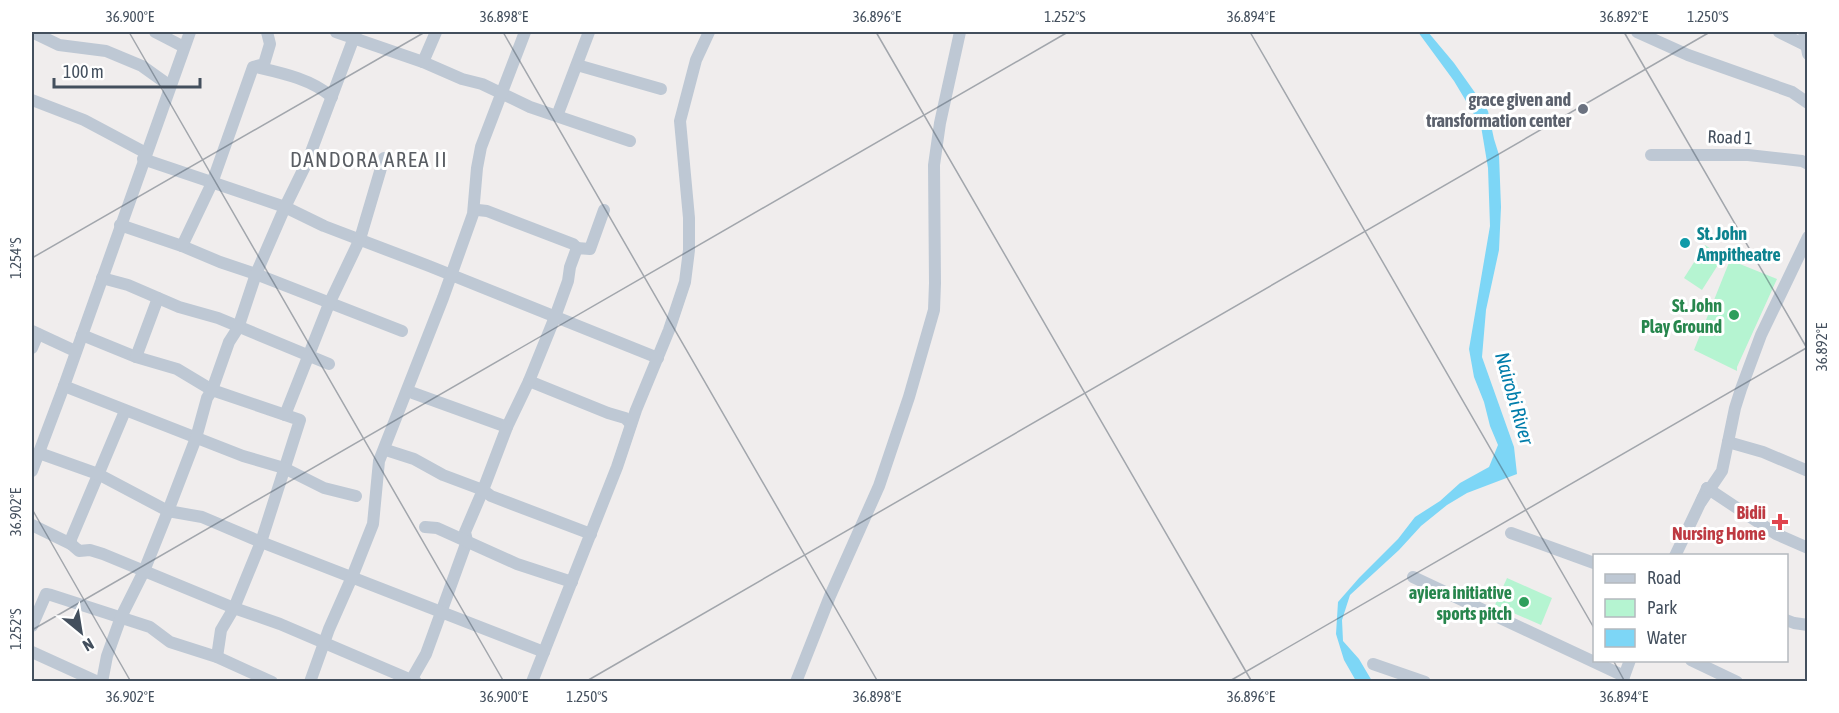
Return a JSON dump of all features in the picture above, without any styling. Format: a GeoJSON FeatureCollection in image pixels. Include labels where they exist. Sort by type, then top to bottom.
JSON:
{"type":"FeatureCollection","features":[{"type":"Feature","properties":{"kind":"street"},"geometry":{"type":"LineString","coordinates":[[32,32],[59,45],[106,51],[142,66],[170,86]]}},
{"type":"Feature","properties":{"kind":"street"},"geometry":{"type":"LineString","coordinates":[[155,32],[184,46]]}},
{"type":"Feature","properties":{"kind":"street"},"geometry":{"type":"LineString","coordinates":[[32,471],[190,32]]}},
{"type":"Feature","properties":{"kind":"street"},"geometry":{"type":"LineString","coordinates":[[253,67],[264,64],[270,44],[267,32]]}},
{"type":"Feature","properties":{"kind":"street"},"geometry":{"type":"LineString","coordinates":[[336,32],[355,35],[501,93],[530,107],[630,141]]}},
{"type":"Feature","properties":{"kind":"street"},"geometry":{"type":"LineString","coordinates":[[423,62],[436,32]]}},
{"type":"Feature","properties":{"kind":"street"},"geometry":{"type":"LineString","coordinates":[[310,681],[323,643],[373,524],[379,461],[443,298],[472,214],[481,147],[525,32]]}},
{"type":"Feature","properties":{"kind":"street"},"geometry":{"type":"LineString","coordinates":[[557,116],[589,32]]}},
{"type":"Feature","properties":{"kind":"street"},"geometry":{"type":"LineString","coordinates":[[796,681],[879,486],[912,387],[933,310],[935,283],[934,165],[940,123],[960,32]]}},
{"type":"Feature","properties":{"kind":"street"},"geometry":{"type":"LineString","coordinates":[[1637,32],[1688,55],[1792,92],[1808,104]]}},
{"type":"Feature","properties":{"kind":"street"},"geometry":{"type":"LineString","coordinates":[[1779,32],[1807,46]]}},
{"type":"Feature","properties":{"kind":"street"},"geometry":{"type":"LineString","coordinates":[[1804,32],[1808,54]]}},
{"type":"Feature","properties":{"kind":"street"},"geometry":{"type":"LineString","coordinates":[[532,681],[617,467],[685,282],[689,250],[689,218],[680,121],[705,33]]}},
{"type":"Feature","properties":{"kind":"street"},"geometry":{"type":"LineString","coordinates":[[32,652],[100,681],[121,616],[144,571],[168,511],[229,342],[238,328],[256,274],[308,160],[355,35]]}},
{"type":"Feature","properties":{"kind":"street"},"geometry":{"type":"LineString","coordinates":[[577,65],[660,89]]}},
{"type":"Feature","properties":{"kind":"street"},"geometry":{"type":"LineString","coordinates":[[253,67],[285,73],[332,97]]}},
{"type":"Feature","properties":{"kind":"street"},"geometry":{"type":"LineString","coordinates":[[182,246],[212,183],[253,67]]}},
{"type":"Feature","properties":{"kind":"street"},"geometry":{"type":"LineString","coordinates":[[32,100],[84,120],[145,156],[212,183],[285,207],[324,226],[658,358]]}},
{"type":"Feature","properties":{"kind":"street","name":"Road 1"},"geometry":{"type":"LineString","coordinates":[[1651,155],[1748,155],[1802,161],[1808,164]]}},
{"type":"Feature","properties":{"kind":"street"},"geometry":{"type":"LineString","coordinates":[[285,415],[329,304],[360,239],[384,158]]}},
{"type":"Feature","properties":{"kind":"street"},"geometry":{"type":"LineString","coordinates":[[478,210],[487,211],[573,244],[577,248],[590,249],[604,210]]}},
{"type":"Feature","properties":{"kind":"street"},"geometry":{"type":"LineString","coordinates":[[120,225],[182,246],[402,331]]}},
{"type":"Feature","properties":{"kind":"street"},"geometry":{"type":"LineString","coordinates":[[1707,489],[1701,502],[1722,471],[1735,408],[1761,335],[1808,237]]}},
{"type":"Feature","properties":{"kind":"street"},"geometry":{"type":"LineString","coordinates":[[32,525],[71,544],[79,551],[90,550],[280,624],[375,663],[412,681],[426,654],[467,542],[465,532],[507,427],[555,317],[577,248]]}},
{"type":"Feature","properties":{"kind":"street"},"geometry":{"type":"LineString","coordinates":[[102,278],[128,285],[179,307],[218,318],[329,364]]}},
{"type":"Feature","properties":{"kind":"street"},"geometry":{"type":"LineString","coordinates":[[136,357],[158,298]]}},
{"type":"Feature","properties":{"kind":"street"},"geometry":{"type":"LineString","coordinates":[[32,348],[35,332],[75,351]]}},
{"type":"Feature","properties":{"kind":"street"},"geometry":{"type":"LineString","coordinates":[[82,335],[136,357],[177,369],[212,390],[300,420],[261,543],[234,608],[221,630],[217,657]]}},
{"type":"Feature","properties":{"kind":"street"},"geometry":{"type":"LineString","coordinates":[[529,381],[625,418],[631,424]]}},
{"type":"Feature","properties":{"kind":"street"},"geometry":{"type":"LineString","coordinates":[[64,386],[243,456],[284,468],[324,488],[356,496]]}},
{"type":"Feature","properties":{"kind":"street"},"geometry":{"type":"LineString","coordinates":[[413,393],[507,427]]}},
{"type":"Feature","properties":{"kind":"street"},"geometry":{"type":"LineString","coordinates":[[71,544],[126,411]]}},
{"type":"Feature","properties":{"kind":"street"},"geometry":{"type":"LineString","coordinates":[[1728,442],[1763,452],[1808,471]]}},
{"type":"Feature","properties":{"kind":"street"},"geometry":{"type":"LineString","coordinates":[[386,450],[414,459],[443,475],[483,490],[491,496],[591,534]]}},
{"type":"Feature","properties":{"kind":"street"},"geometry":{"type":"LineString","coordinates":[[39,453],[98,474],[168,511],[202,517],[261,543],[544,652]]}},
{"type":"Feature","properties":{"kind":"street"},"geometry":{"type":"LineString","coordinates":[[1707,489],[1776,534],[1808,548]]}},
{"type":"Feature","properties":{"kind":"street"},"geometry":{"type":"LineString","coordinates":[[1679,553],[1707,489]]}},
{"type":"Feature","properties":{"kind":"street"},"geometry":{"type":"LineString","coordinates":[[425,527],[437,528],[517,564],[572,582]]}},
{"type":"Feature","properties":{"kind":"street"},"geometry":{"type":"LineString","coordinates":[[1510,533],[1593,563]]}},
{"type":"Feature","properties":{"kind":"street"},"geometry":{"type":"LineString","coordinates":[[1413,577],[1623,679],[1629,662]]}},
{"type":"Feature","properties":{"kind":"street"},"geometry":{"type":"LineString","coordinates":[[32,626],[46,594],[150,627],[170,642],[217,657],[272,681]]}},
{"type":"Feature","properties":{"kind":"street"},"geometry":{"type":"LineString","coordinates":[[1788,621],[1808,625]]}},
{"type":"Feature","properties":{"kind":"street"},"geometry":{"type":"LineString","coordinates":[[1695,662],[1737,681]]}},
{"type":"Feature","properties":{"kind":"street"},"geometry":{"type":"LineString","coordinates":[[1373,664],[1425,681]]}},
{"type":"Feature","properties":{"kind":"green space"},"geometry":{"type":"Polygon","coordinates":[[[1705,245],[1723,257],[1702,290],[1684,278],[1705,245]]]}},
{"type":"Feature","properties":{"kind":"green space","name":"St. John Play Ground"},"geometry":{"type":"Polygon","coordinates":[[[1730,260],[1777,279],[1737,371],[1694,350],[1730,260]]]}},
{"type":"Feature","properties":{"kind":"green space","name":"ayiera initiative sports pitch"},"geometry":{"type":"Polygon","coordinates":[[[1507,578],[1552,598],[1541,625],[1495,605],[1507,578]]]}},
{"type":"Feature","properties":{"kind":"water"},"geometry":{"type":"Polygon","coordinates":[[[1418,32],[1428,32],[1454,63],[1488,111],[1499,155],[1501,207],[1499,250],[1486,310],[1482,357],[1514,447],[1517,474],[1467,493],[1447,505],[1421,526],[1399,550],[1350,595],[1342,620],[1343,641],[1359,659],[1372,681],[1356,681],[1344,660],[1336,634],[1338,602],[1398,539],[1415,517],[1440,501],[1460,483],[1489,467],[1498,445],[1474,377],[1469,349],[1490,226],[1488,168],[1481,126],[1454,81],[1418,32]]]}},
{"type":"Feature","properties":{"kind":"place","name":"grace given and transformation center"},"geometry":{"type":"Point","coordinates":[1583,109]}},
{"type":"Feature","properties":{"kind":"place","name":"St. John Ampitheatre"},"geometry":{"type":"Point","coordinates":[1685,243]}},
{"type":"Feature","properties":{"kind":"place","name":"St. John Play Ground"},"geometry":{"type":"Point","coordinates":[1734,315]}},
{"type":"Feature","properties":{"kind":"place","name":"Bidii Nursing Home"},"geometry":{"type":"Point","coordinates":[1780,522]}},
{"type":"Feature","properties":{"kind":"place","name":"ayiera initiative sports pitch"},"geometry":{"type":"Point","coordinates":[1524,602]}},
{"type":"Feature","properties":{"kind":"district","name":"DANDORA AREA II"},"geometry":{"type":"Point","coordinates":[369,159]}},
{"type":"Feature","properties":{"kind":"water label","name":"Nairobi River"},"geometry":{"type":"Point","coordinates":[1515,398]}}]}
